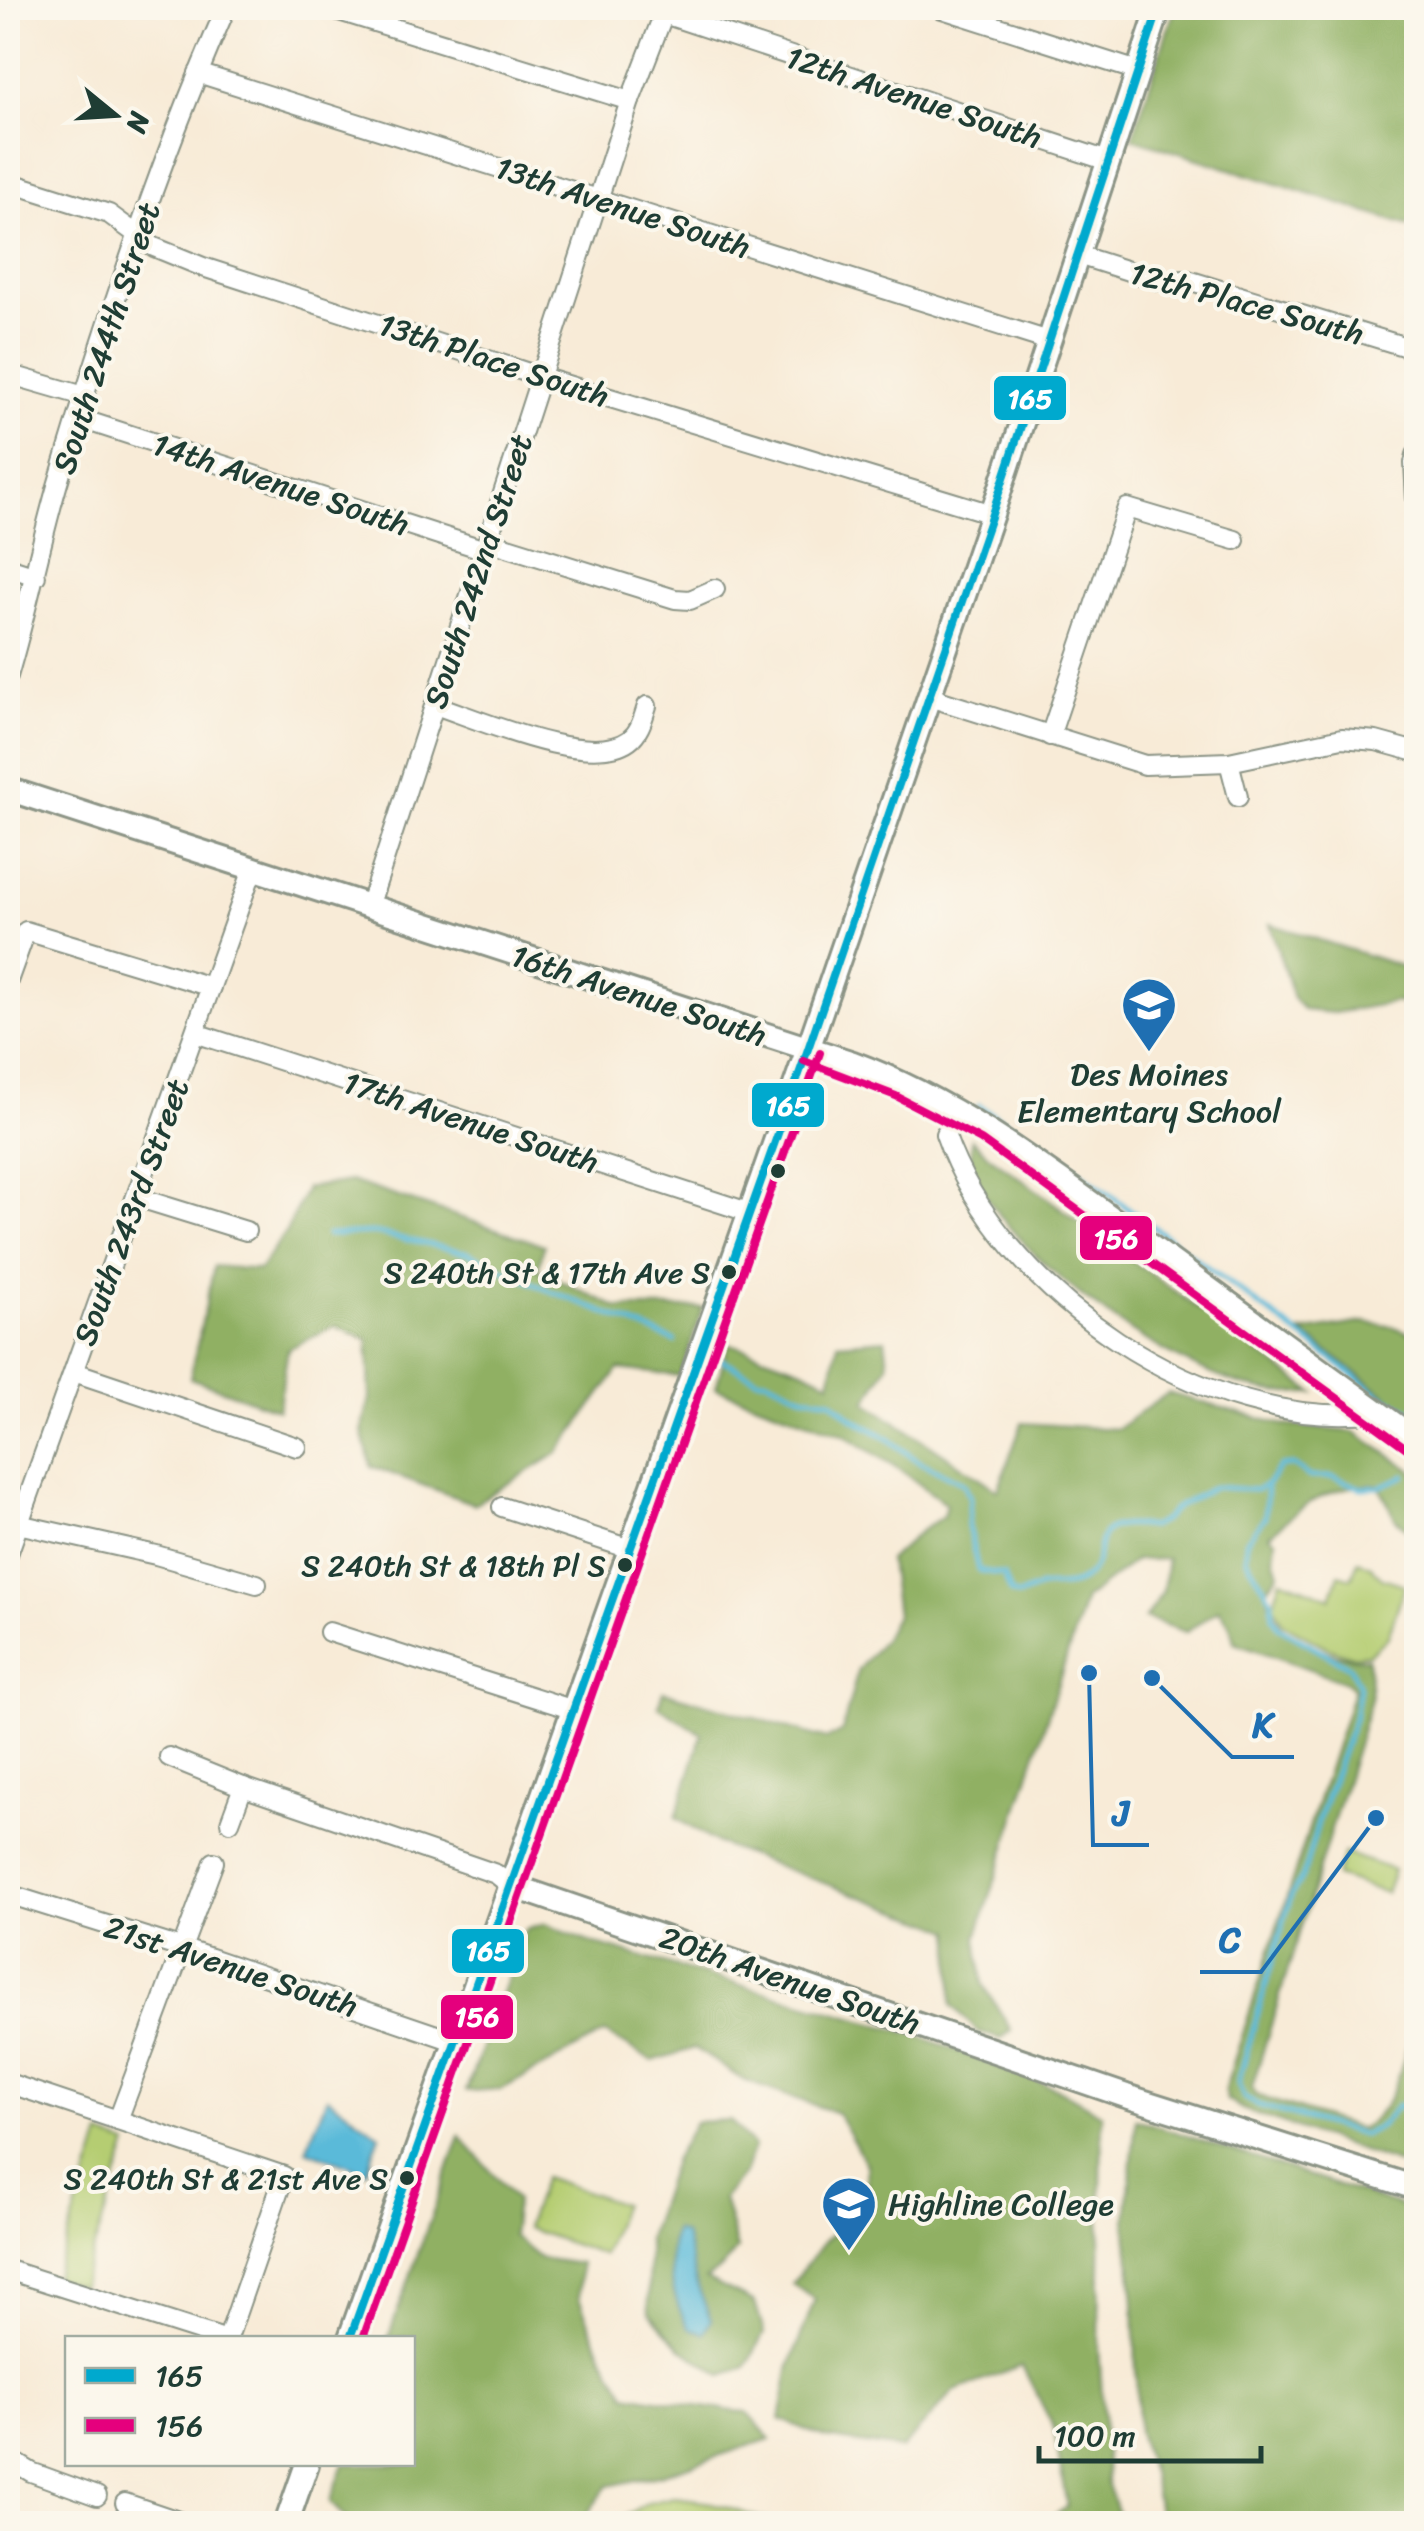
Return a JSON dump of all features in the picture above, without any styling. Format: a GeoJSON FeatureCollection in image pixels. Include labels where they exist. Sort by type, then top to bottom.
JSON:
{"type":"FeatureCollection","features":[{"type":"Feature","properties":{"kind":"main road"},"geometry":{"type":"LineString","coordinates":[[351,2336],[808,1049],[992,514],[1159,8]]}},
{"type":"Feature","properties":{"kind":"main road","name":"16th Avenue South"},"geometry":{"type":"LineString","coordinates":[[8,788],[808,1049],[881,1074],[946,1104],[988,1130],[1416,1440]]}},
{"type":"Feature","properties":{"kind":"main road","name":"20th Avenue South"},"geometry":{"type":"LineString","coordinates":[[510,1885],[1126,2096],[1416,2188]]}},
{"type":"Feature","properties":{"kind":"main road"},"geometry":{"type":"LineString","coordinates":[[286,2524],[306,2466]]}},
{"type":"Feature","properties":{"kind":"street","name":"South 244th Street"},"geometry":{"type":"LineString","coordinates":[[8,676],[84,396],[198,73],[226,8]]}},
{"type":"Feature","properties":{"kind":"street"},"geometry":{"type":"LineString","coordinates":[[329,8],[630,101]]}},
{"type":"Feature","properties":{"kind":"street"},"geometry":{"type":"LineString","coordinates":[[939,8],[1138,71]]}},
{"type":"Feature","properties":{"kind":"street","name":"South 242nd Street"},"geometry":{"type":"LineString","coordinates":[[369,908],[630,101],[665,11]]}},
{"type":"Feature","properties":{"kind":"street","name":"12th Avenue South"},"geometry":{"type":"LineString","coordinates":[[665,11],[1108,160]]}},
{"type":"Feature","properties":{"kind":"street","name":"13th Avenue South"},"geometry":{"type":"LineString","coordinates":[[198,73],[1048,341]]}},
{"type":"Feature","properties":{"kind":"street","name":"13th Place South"},"geometry":{"type":"LineString","coordinates":[[8,182],[108,214],[166,253],[191,263],[541,377],[992,514]]}},
{"type":"Feature","properties":{"kind":"street","name":"12th Place South"},"geometry":{"type":"LineString","coordinates":[[1078,255],[1160,281],[1188,280],[1416,350]]}},
{"type":"Feature","properties":{"kind":"street"},"geometry":{"type":"LineString","coordinates":[[8,374],[84,396]]}},
{"type":"Feature","properties":{"kind":"street","name":"14th Avenue South"},"geometry":{"type":"LineString","coordinates":[[78,418],[675,600],[690,600],[715,589]]}},
{"type":"Feature","properties":{"kind":"street"},"geometry":{"type":"LineString","coordinates":[[1416,455],[1416,500]]}},
{"type":"Feature","properties":{"kind":"street"},"geometry":{"type":"LineString","coordinates":[[1050,736],[1126,508],[1235,540]]}},
{"type":"Feature","properties":{"kind":"street"},"geometry":{"type":"LineString","coordinates":[[8,568],[36,576]]}},
{"type":"Feature","properties":{"kind":"street"},"geometry":{"type":"LineString","coordinates":[[928,697],[1145,765],[1229,762],[1342,738],[1376,741],[1416,752]]}},
{"type":"Feature","properties":{"kind":"street"},"geometry":{"type":"LineString","coordinates":[[435,704],[530,736],[592,750],[629,740],[639,728],[647,706]]}},
{"type":"Feature","properties":{"kind":"street"},"geometry":{"type":"LineString","coordinates":[[1229,762],[1238,796]]}},
{"type":"Feature","properties":{"kind":"street","name":"South 243rd Street"},"geometry":{"type":"LineString","coordinates":[[8,1554],[253,869]]}},
{"type":"Feature","properties":{"kind":"street"},"geometry":{"type":"LineString","coordinates":[[8,981],[26,930],[211,988]]}},
{"type":"Feature","properties":{"kind":"street","name":"17th Avenue South"},"geometry":{"type":"LineString","coordinates":[[194,1033],[748,1212]]}},
{"type":"Feature","properties":{"kind":"street"},"geometry":{"type":"LineString","coordinates":[[944,1134],[970,1194],[1015,1251],[1083,1314],[1138,1352],[1180,1376],[1230,1395],[1319,1412],[1378,1412]]}},
{"type":"Feature","properties":{"kind":"street"},"geometry":{"type":"LineString","coordinates":[[136,1197],[246,1232]]}},
{"type":"Feature","properties":{"kind":"street"},"geometry":{"type":"LineString","coordinates":[[74,1372],[297,1448]]}},
{"type":"Feature","properties":{"kind":"street"},"geometry":{"type":"LineString","coordinates":[[502,1507],[630,1548]]}},
{"type":"Feature","properties":{"kind":"street"},"geometry":{"type":"LineString","coordinates":[[18,1524],[156,1554],[257,1584]]}},
{"type":"Feature","properties":{"kind":"street"},"geometry":{"type":"LineString","coordinates":[[329,1632],[574,1710]]}},
{"type":"Feature","properties":{"kind":"street","name":"20th Avenue South"},"geometry":{"type":"LineString","coordinates":[[169,1758],[496,1874],[510,1885]]}},
{"type":"Feature","properties":{"kind":"street"},"geometry":{"type":"LineString","coordinates":[[230,1822],[243,1787]]}},
{"type":"Feature","properties":{"kind":"street"},"geometry":{"type":"LineString","coordinates":[[118,2120],[214,1862]]}},
{"type":"Feature","properties":{"kind":"street","name":"21st Avenue South"},"geometry":{"type":"LineString","coordinates":[[8,1894],[454,2041]]}},
{"type":"Feature","properties":{"kind":"street"},"geometry":{"type":"LineString","coordinates":[[8,2082],[284,2176],[226,2336]]}},
{"type":"Feature","properties":{"kind":"street"},"geometry":{"type":"LineString","coordinates":[[8,2270],[219,2336]]}},
{"type":"Feature","properties":{"kind":"street"},"geometry":{"type":"LineString","coordinates":[[8,2458],[31,2472],[97,2496]]}},
{"type":"Feature","properties":{"kind":"street"},"geometry":{"type":"LineString","coordinates":[[125,2502],[187,2524]]}},
{"type":"Feature","properties":{"kind":"green space"},"geometry":{"type":"Polygon","coordinates":[[[1175,8],[1416,8],[1416,228],[1132,138],[1175,8]]]}},
{"type":"Feature","properties":{"kind":"green space"},"geometry":{"type":"Polygon","coordinates":[[[1270,924],[1416,971],[1416,1006],[1396,1002],[1334,1013],[1304,1010],[1293,998],[1270,924]]]}},
{"type":"Feature","properties":{"kind":"green space"},"geometry":{"type":"Polygon","coordinates":[[[971,1139],[1314,1393],[1274,1392],[1230,1381],[1187,1363],[1098,1308],[1021,1240],[992,1204],[972,1166],[971,1139]]]}},
{"type":"Feature","properties":{"kind":"green space"},"geometry":{"type":"Polygon","coordinates":[[[350,1181],[544,1245],[538,1270],[618,1308],[703,1308],[680,1376],[619,1369],[558,1453],[474,1504],[371,1466],[362,1431],[370,1398],[368,1339],[334,1326],[288,1349],[278,1410],[190,1378],[214,1266],[259,1270],[286,1232],[306,1188],[350,1181]]]}},
{"type":"Feature","properties":{"kind":"green space"},"geometry":{"type":"Polygon","coordinates":[[[1364,1322],[1416,1335],[1416,1417],[1301,1332],[1364,1322]]]}},
{"type":"Feature","properties":{"kind":"green space"},"geometry":{"type":"Polygon","coordinates":[[[885,1339],[888,1364],[866,1402],[998,1490],[1022,1423],[1117,1429],[1168,1393],[1284,1425],[1355,1432],[1416,1473],[1413,1535],[1395,1518],[1379,1485],[1332,1492],[1294,1514],[1270,1535],[1276,1540],[1274,1557],[1279,1573],[1266,1590],[1278,1620],[1292,1635],[1312,1646],[1346,1657],[1368,1658],[1371,1699],[1252,2087],[1255,2095],[1359,2129],[1389,2099],[1416,2028],[1416,2095],[1410,2100],[1416,2108],[1416,2170],[1242,2109],[1227,2100],[1225,2089],[1354,1689],[1346,1682],[1234,1642],[1230,1625],[1219,1609],[1186,1632],[1145,1618],[1163,1591],[1167,1559],[1136,1560],[1085,1599],[977,1937],[983,1984],[1011,2030],[1000,2039],[977,2031],[952,2005],[952,1930],[718,1844],[676,1818],[702,1734],[658,1706],[663,1691],[827,1739],[842,1731],[858,1670],[884,1638],[896,1615],[889,1560],[943,1516],[946,1504],[845,1435],[716,1388],[728,1343],[830,1382],[838,1343],[885,1339]]]}},
{"type":"Feature","properties":{"kind":"green space"},"geometry":{"type":"Polygon","coordinates":[[[1358,1561],[1371,1566],[1382,1578],[1405,1585],[1388,1637],[1369,1654],[1351,1656],[1326,1647],[1283,1623],[1273,1604],[1281,1579],[1331,1598],[1339,1574],[1351,1578],[1358,1561]]]}},
{"type":"Feature","properties":{"kind":"green space"},"geometry":{"type":"Polygon","coordinates":[[[1344,1853],[1394,1870],[1386,1893],[1336,1876],[1344,1853]]]}},
{"type":"Feature","properties":{"kind":"green space"},"geometry":{"type":"Polygon","coordinates":[[[545,1924],[586,1941],[922,2037],[1060,2090],[1102,2114],[1099,2347],[1107,2482],[1121,2523],[1043,2523],[1067,2507],[1054,2428],[1022,2366],[954,2391],[902,2449],[825,2438],[780,2419],[790,2365],[815,2299],[792,2284],[826,2239],[868,2208],[866,2164],[837,2113],[743,2080],[695,2048],[652,2061],[605,2033],[502,2089],[466,2091],[525,1930],[545,1924]]]}},
{"type":"Feature","properties":{"kind":"green space"},"geometry":{"type":"Polygon","coordinates":[[[1136,2119],[1416,2211],[1416,2523],[1160,2523],[1152,2476],[1138,2432],[1134,2302],[1126,2220],[1136,2119]]]}},
{"type":"Feature","properties":{"kind":"green space"},"geometry":{"type":"Polygon","coordinates":[[[730,2120],[754,2147],[744,2173],[723,2198],[737,2249],[723,2267],[706,2279],[755,2303],[764,2333],[746,2367],[722,2375],[681,2348],[649,2312],[648,2238],[673,2161],[695,2122],[730,2120]]]}},
{"type":"Feature","properties":{"kind":"green space"},"geometry":{"type":"Polygon","coordinates":[[[101,2136],[128,2145],[81,2287],[54,2278],[101,2136]]]}},
{"type":"Feature","properties":{"kind":"green space"},"geometry":{"type":"Polygon","coordinates":[[[460,2136],[516,2200],[512,2236],[539,2258],[580,2264],[579,2298],[602,2354],[626,2394],[747,2412],[770,2439],[659,2475],[608,2486],[580,2523],[350,2523],[330,2502],[343,2466],[415,2466],[415,2336],[389,2336],[460,2136]]]}},
{"type":"Feature","properties":{"kind":"green space"},"geometry":{"type":"Polygon","coordinates":[[[544,2177],[622,2204],[603,2255],[526,2228],[544,2177]]]}},
{"type":"Feature","properties":{"kind":"green space"},"geometry":{"type":"Polygon","coordinates":[[[674,2497],[705,2501],[778,2523],[712,2523],[675,2517],[649,2523],[616,2523],[644,2504],[674,2497]]]}},
{"type":"Feature","properties":{"kind":"water"},"geometry":{"type":"Polygon","coordinates":[[[327,2097],[380,2135],[366,2172],[306,2150],[327,2097]]]}},
{"type":"Feature","properties":{"kind":"water"},"geometry":{"type":"Polygon","coordinates":[[[674,2230],[685,2235],[696,2282],[711,2320],[704,2333],[689,2328],[675,2293],[671,2268],[674,2230]]]}},
{"type":"Feature","properties":{"kind":"waterway"},"geometry":{"type":"LineString","coordinates":[[979,1106],[1047,1148],[1380,1395],[1416,1414]]}},
{"type":"Feature","properties":{"kind":"waterway"},"geometry":{"type":"LineString","coordinates":[[327,1235],[375,1233],[469,1253],[675,1341]]}},
{"type":"Feature","properties":{"kind":"waterway"},"geometry":{"type":"LineString","coordinates":[[722,1360],[758,1379],[767,1379],[802,1395],[831,1400],[916,1460],[964,1483],[970,1498],[968,1526],[978,1570],[1004,1575],[1011,1593],[1018,1596],[1041,1587],[1079,1582],[1090,1573],[1104,1534],[1112,1528],[1151,1527],[1175,1508],[1214,1487],[1256,1490],[1267,1484]]}},
{"type":"Feature","properties":{"kind":"waterway"},"geometry":{"type":"LineString","coordinates":[[1405,1476],[1379,1487],[1361,1488],[1334,1477],[1310,1477],[1293,1465],[1281,1466],[1267,1484],[1265,1517],[1246,1541],[1246,1558],[1272,1600],[1273,1617],[1279,1627],[1350,1667],[1359,1686],[1354,1719],[1303,1876],[1291,1896],[1238,2083],[1244,2098],[1258,2105],[1363,2135],[1381,2125],[1398,2105],[1416,2120]]}},
{"type":"Feature","properties":{"kind":"transit line","name":"165"},"geometry":{"type":"LineString","coordinates":[[351,2336],[808,1049],[992,514],[1159,8]]}},
{"type":"Feature","properties":{"kind":"transit line","name":"156"},"geometry":{"type":"LineString","coordinates":[[364,2336],[820,1053]]}},
{"type":"Feature","properties":{"kind":"transit line","name":"156"},"geometry":{"type":"LineString","coordinates":[[804,1061],[896,1096],[981,1140],[1409,1450]]}},
{"type":"Feature","properties":{"kind":"place","name":"Des Moines Elementary School"},"geometry":{"type":"Point","coordinates":[1149,1054]}},
{"type":"Feature","properties":{"kind":"place","name":"S 240th St & 17th Ave S"},"geometry":{"type":"Point","coordinates":[729,1272]}},
{"type":"Feature","properties":{"kind":"place","name":"S 240th St & 18th Pl S"},"geometry":{"type":"Point","coordinates":[625,1565]}},
{"type":"Feature","properties":{"kind":"place","name":"J"},"geometry":{"type":"Point","coordinates":[1089,1673]}},
{"type":"Feature","properties":{"kind":"place","name":"K"},"geometry":{"type":"Point","coordinates":[1152,1678]}},
{"type":"Feature","properties":{"kind":"place","name":"C"},"geometry":{"type":"Point","coordinates":[1376,1818]}},
{"type":"Feature","properties":{"kind":"place","name":"S 240th St & 21st Ave S"},"geometry":{"type":"Point","coordinates":[407,2178]}},
{"type":"Feature","properties":{"kind":"place","name":"Highline College"},"geometry":{"type":"Point","coordinates":[849,2253]}}]}
